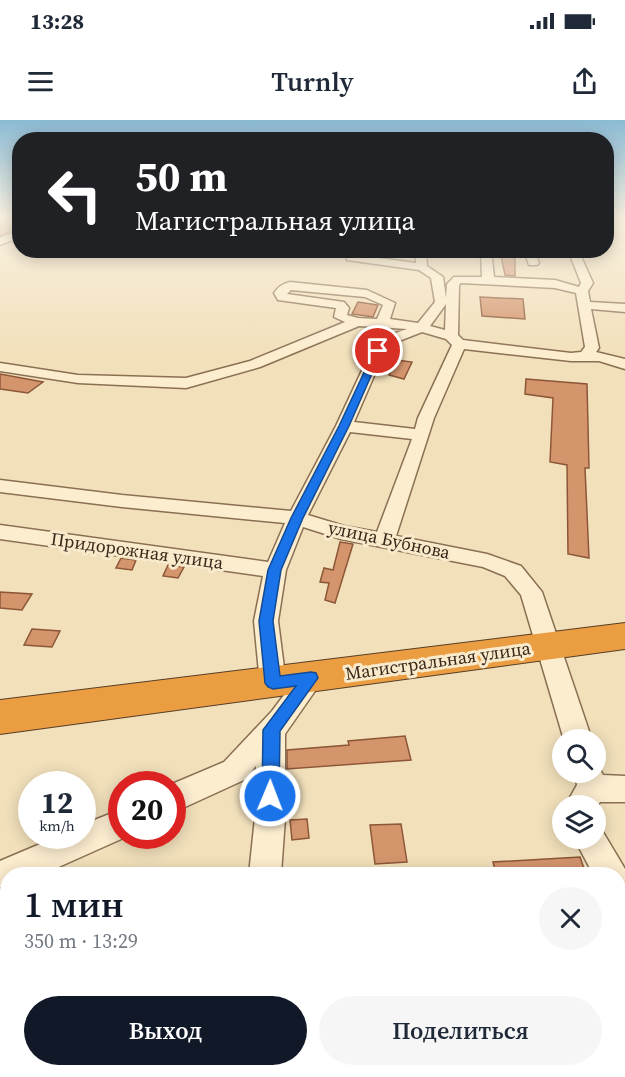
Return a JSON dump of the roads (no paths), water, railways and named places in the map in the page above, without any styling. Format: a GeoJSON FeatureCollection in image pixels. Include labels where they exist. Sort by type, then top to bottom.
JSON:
{"type":"FeatureCollection","features":[{"type":"Feature","properties":{"kind":"highway","name":"Магистральная улица"},"geometry":{"type":"LineString","coordinates":[[0,717],[625,636]]}},
{"type":"Feature","properties":{"kind":"street"},"geometry":{"type":"LineString","coordinates":[[273,683],[266,621],[275,570],[297,518],[344,426],[378,351],[389,340],[421,328],[431,318],[441,302],[437,277],[424,263]]}},
{"type":"Feature","properties":{"kind":"street"},"geometry":{"type":"LineString","coordinates":[[487,263],[489,280]]}},
{"type":"Feature","properties":{"kind":"street"},"geometry":{"type":"LineString","coordinates":[[578,263],[587,283],[582,291],[592,348],[585,356]]}},
{"type":"Feature","properties":{"kind":"street"},"geometry":{"type":"LineString","coordinates":[[384,541],[455,340],[453,284],[458,279],[489,280],[555,284],[582,291]]}},
{"type":"Feature","properties":{"kind":"street"},"geometry":{"type":"LineString","coordinates":[[381,322],[388,311],[389,303],[367,294],[290,286],[280,293],[282,297],[340,305],[343,308],[340,316],[357,322],[381,322],[421,328],[455,340],[571,357],[585,356],[620,360],[625,365]]}},
{"type":"Feature","properties":{"kind":"street"},"geometry":{"type":"LineString","coordinates":[[585,304],[625,308]]}},
{"type":"Feature","properties":{"kind":"street"},"geometry":{"type":"LineString","coordinates":[[0,367],[78,379],[186,383],[255,364],[357,322]]}},
{"type":"Feature","properties":{"kind":"street"},"geometry":{"type":"LineString","coordinates":[[344,426],[422,435]]}},
{"type":"Feature","properties":{"kind":"street","name":"улица Бубнова"},"geometry":{"type":"LineString","coordinates":[[0,486],[122,501],[297,518],[341,532],[487,561],[513,571],[531,592],[575,729]]}},
{"type":"Feature","properties":{"kind":"street","name":"Придорожная улица"},"geometry":{"type":"LineString","coordinates":[[0,531],[275,570]]}},
{"type":"Feature","properties":{"kind":"street"},"geometry":{"type":"LineString","coordinates":[[186,793],[234,771],[271,730],[311,678]]}},
{"type":"Feature","properties":{"kind":"street"},"geometry":{"type":"LineString","coordinates":[[266,867],[270,818],[271,730]]}},
{"type":"Feature","properties":{"kind":"street"},"geometry":{"type":"LineString","coordinates":[[587,789],[625,789]]}},
{"type":"Feature","properties":{"kind":"street"},"geometry":{"type":"LineString","coordinates":[[26,867],[65,849]]}},
{"type":"Feature","properties":{"kind":"street"},"geometry":{"type":"LineString","coordinates":[[57,867],[76,849]]}},
{"type":"Feature","properties":{"kind":"street"},"geometry":{"type":"LineString","coordinates":[[596,849],[607,867]]}}]}
